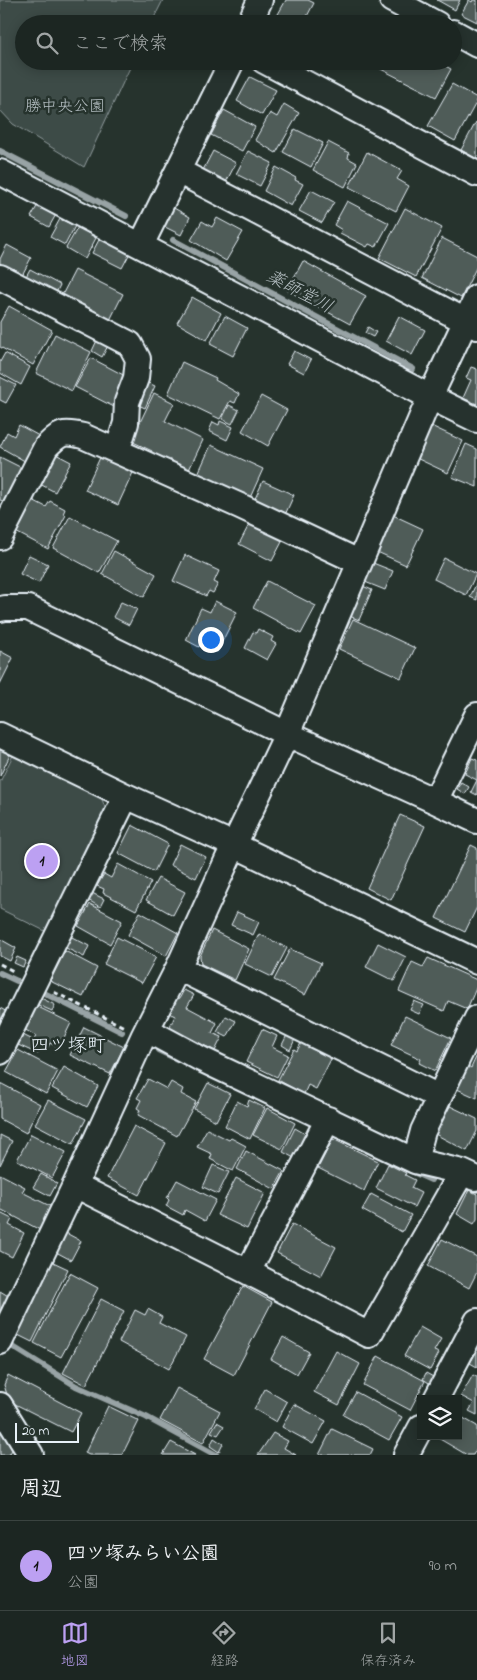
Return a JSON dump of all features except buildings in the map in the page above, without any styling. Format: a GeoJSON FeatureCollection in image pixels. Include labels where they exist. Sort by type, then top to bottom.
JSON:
{"type":"FeatureCollection","features":[{"type":"Feature","properties":{"kind":"street"},"geometry":{"type":"LineString","coordinates":[[253,15],[260,0]]}},
{"type":"Feature","properties":{"kind":"street"},"geometry":{"type":"LineString","coordinates":[[392,0],[420,15]]}},
{"type":"Feature","properties":{"kind":"street"},"geometry":{"type":"LineString","coordinates":[[462,37],[477,45]]}},
{"type":"Feature","properties":{"kind":"street"},"geometry":{"type":"LineString","coordinates":[[141,245],[228,70]]}},
{"type":"Feature","properties":{"kind":"street"},"geometry":{"type":"LineString","coordinates":[[281,70],[477,174]]}},
{"type":"Feature","properties":{"kind":"street"},"geometry":{"type":"LineString","coordinates":[[178,171],[471,324]]}},
{"type":"Feature","properties":{"kind":"street"},"geometry":{"type":"LineString","coordinates":[[0,172],[477,420]]}},
{"type":"Feature","properties":{"kind":"street"},"geometry":{"type":"LineString","coordinates":[[0,277],[130,344],[138,358],[136,378],[127,402],[126,423],[117,451]]}},
{"type":"Feature","properties":{"kind":"street"},"geometry":{"type":"LineString","coordinates":[[0,1342],[75,1185],[137,1030],[178,968],[234,844],[287,734],[430,397],[471,324],[477,297]]}},
{"type":"Feature","properties":{"kind":"street"},"geometry":{"type":"LineString","coordinates":[[0,538],[46,447],[58,436],[68,432],[83,436],[117,451],[359,562]]}},
{"type":"Feature","properties":{"kind":"street"},"geometry":{"type":"LineString","coordinates":[[0,609],[28,608],[287,734],[435,800],[477,821]]}},
{"type":"Feature","properties":{"kind":"street"},"geometry":{"type":"LineString","coordinates":[[435,800],[477,715]]}},
{"type":"Feature","properties":{"kind":"street"},"geometry":{"type":"LineString","coordinates":[[0,735],[126,796],[234,844],[477,962]]}},
{"type":"Feature","properties":{"kind":"street"},"geometry":{"type":"LineString","coordinates":[[0,1052],[126,796]]}},
{"type":"Feature","properties":{"kind":"street"},"geometry":{"type":"LineString","coordinates":[[178,968],[439,1097]]}},
{"type":"Feature","properties":{"kind":"street"},"geometry":{"type":"LineString","coordinates":[[416,1161],[423,1131],[477,1018]]}},
{"type":"Feature","properties":{"kind":"street"},"geometry":{"type":"LineString","coordinates":[[75,1185],[369,1335],[470,1176],[416,1161],[328,1118],[137,1030]]}},
{"type":"Feature","properties":{"kind":"street"},"geometry":{"type":"LineString","coordinates":[[248,1272],[328,1118]]}},
{"type":"Feature","properties":{"kind":"street"},"geometry":{"type":"LineString","coordinates":[[438,1395],[477,1321]]}},
{"type":"Feature","properties":{"kind":"street"},"geometry":{"type":"LineString","coordinates":[[0,1405],[30,1455]]}},
{"type":"Feature","properties":{"kind":"street"},"geometry":{"type":"LineString","coordinates":[[406,1455],[417,1434]]}},
{"type":"Feature","properties":{"kind":"path"},"geometry":{"type":"LineString","coordinates":[[0,964],[137,1030]]}},
{"type":"Feature","properties":{"kind":"green space","name":"勝中央公園"},"geometry":{"type":"Polygon","coordinates":[[[0,0],[163,0],[156,15],[15,15],[15,70],[129,70],[84,167],[13,124],[0,110],[0,0]]]}},
{"type":"Feature","properties":{"kind":"green space"},"geometry":{"type":"Polygon","coordinates":[[[14,753],[100,794],[107,813],[49,933],[0,909],[0,782],[14,753]]]}},
{"type":"Feature","properties":{"kind":"waterway","name":"薬師堂川"},"geometry":{"type":"LineString","coordinates":[[0,151],[126,216]]}},
{"type":"Feature","properties":{"kind":"waterway","name":"薬師堂川"},"geometry":{"type":"LineString","coordinates":[[173,240],[413,369]]}},
{"type":"Feature","properties":{"kind":"waterway"},"geometry":{"type":"LineString","coordinates":[[0,973],[17,981]]}},
{"type":"Feature","properties":{"kind":"waterway"},"geometry":{"type":"LineString","coordinates":[[46,994],[122,1032]]}},
{"type":"Feature","properties":{"kind":"waterway"},"geometry":{"type":"LineString","coordinates":[[158,1050],[179,1060]]}},
{"type":"Feature","properties":{"kind":"waterway"},"geometry":{"type":"LineString","coordinates":[[411,1171],[431,1180]]}},
{"type":"Feature","properties":{"kind":"waterway"},"geometry":{"type":"LineString","coordinates":[[469,1189],[477,1190]]}},
{"type":"Feature","properties":{"kind":"waterway"},"geometry":{"type":"LineString","coordinates":[[10,1345],[76,1386],[146,1417],[216,1455]]}},
{"type":"Feature","properties":{"kind":"place","name":"四ツ塚みらい公園"},"geometry":{"type":"Point","coordinates":[42,861]}},
{"type":"Feature","properties":{"kind":"district","name":"四ツ塚町"},"geometry":{"type":"Point","coordinates":[68,1044]}}]}
